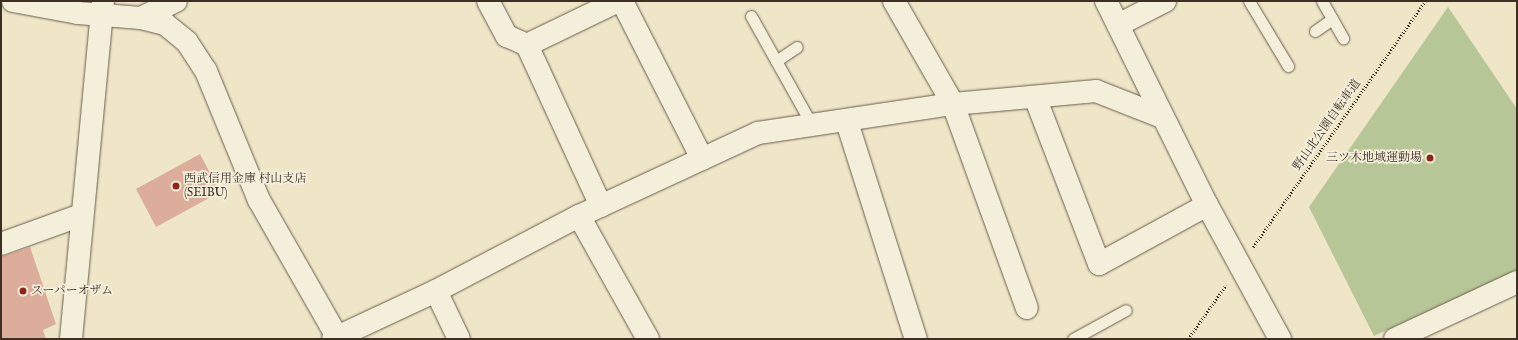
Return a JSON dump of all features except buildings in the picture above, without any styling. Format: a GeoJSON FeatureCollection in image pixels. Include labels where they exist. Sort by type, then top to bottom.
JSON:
{"type":"FeatureCollection","features":[{"type":"Feature","properties":{"kind":"street"},"geometry":{"type":"LineString","coordinates":[[13,1],[78,13],[103,7],[165,24],[187,42],[202,65],[259,200],[335,338],[436,291],[579,216],[758,133],[812,125],[847,122],[952,104],[1096,91],[1162,117]]}},
{"type":"Feature","properties":{"kind":"street"},"geometry":{"type":"LineString","coordinates":[[141,18],[176,1]]}},
{"type":"Feature","properties":{"kind":"street"},"geometry":{"type":"LineString","coordinates":[[488,1],[507,36],[527,45],[601,206]]}},
{"type":"Feature","properties":{"kind":"street"},"geometry":{"type":"LineString","coordinates":[[527,45],[618,1]]}},
{"type":"Feature","properties":{"kind":"street"},"geometry":{"type":"LineString","coordinates":[[622,1],[702,159]]}},
{"type":"Feature","properties":{"kind":"street"},"geometry":{"type":"LineString","coordinates":[[894,1],[952,104],[1026,308]]}},
{"type":"Feature","properties":{"kind":"street"},"geometry":{"type":"LineString","coordinates":[[1106,1],[1162,117],[1207,205],[1280,339]]}},
{"type":"Feature","properties":{"kind":"street"},"geometry":{"type":"LineString","coordinates":[[1118,25],[1165,1]]}},
{"type":"Feature","properties":{"kind":"street"},"geometry":{"type":"LineString","coordinates":[[71,339],[81,216],[103,7]]}},
{"type":"Feature","properties":{"kind":"street"},"geometry":{"type":"LineString","coordinates":[[1035,97],[1099,264],[1207,205]]}},
{"type":"Feature","properties":{"kind":"street"},"geometry":{"type":"LineString","coordinates":[[847,122],[916,339]]}},
{"type":"Feature","properties":{"kind":"street"},"geometry":{"type":"LineString","coordinates":[[1,244],[81,216]]}},
{"type":"Feature","properties":{"kind":"street"},"geometry":{"type":"LineString","coordinates":[[579,216],[648,339]]}},
{"type":"Feature","properties":{"kind":"street"},"geometry":{"type":"LineString","coordinates":[[1395,339],[1517,282]]}},
{"type":"Feature","properties":{"kind":"street"},"geometry":{"type":"LineString","coordinates":[[436,291],[459,339]]}},
{"type":"Feature","properties":{"kind":"lane"},"geometry":{"type":"LineString","coordinates":[[1248,1],[1288,66]]}},
{"type":"Feature","properties":{"kind":"lane"},"geometry":{"type":"LineString","coordinates":[[1322,1],[1343,38]]}},
{"type":"Feature","properties":{"kind":"lane"},"geometry":{"type":"LineString","coordinates":[[752,16],[812,125]]}},
{"type":"Feature","properties":{"kind":"lane"},"geometry":{"type":"LineString","coordinates":[[1315,31],[1332,19]]}},
{"type":"Feature","properties":{"kind":"lane"},"geometry":{"type":"LineString","coordinates":[[776,61],[797,47]]}},
{"type":"Feature","properties":{"kind":"lane"},"geometry":{"type":"LineString","coordinates":[[1073,339],[1126,310]]}},
{"type":"Feature","properties":{"kind":"path","name":"野山北公園自転車道"},"geometry":{"type":"LineString","coordinates":[[1248,254],[1425,1]]}},
{"type":"Feature","properties":{"kind":"path"},"geometry":{"type":"LineString","coordinates":[[1188,339],[1230,280]]}},
{"type":"Feature","properties":{"kind":"green space","name":"三ツ木地域運動場"},"geometry":{"type":"Polygon","coordinates":[[[1448,7],[1517,109],[1517,270],[1374,336],[1309,207],[1448,7]]]}},
{"type":"Feature","properties":{"kind":"place","name":"三ツ木地域運動場"},"geometry":{"type":"Point","coordinates":[1430,158]}},
{"type":"Feature","properties":{"kind":"place","name":"西武信用金庫 村山支店 (SEIBU)"},"geometry":{"type":"Point","coordinates":[176,186]}},
{"type":"Feature","properties":{"kind":"place","name":"スーパーオザム"},"geometry":{"type":"Point","coordinates":[23,291]}}]}
